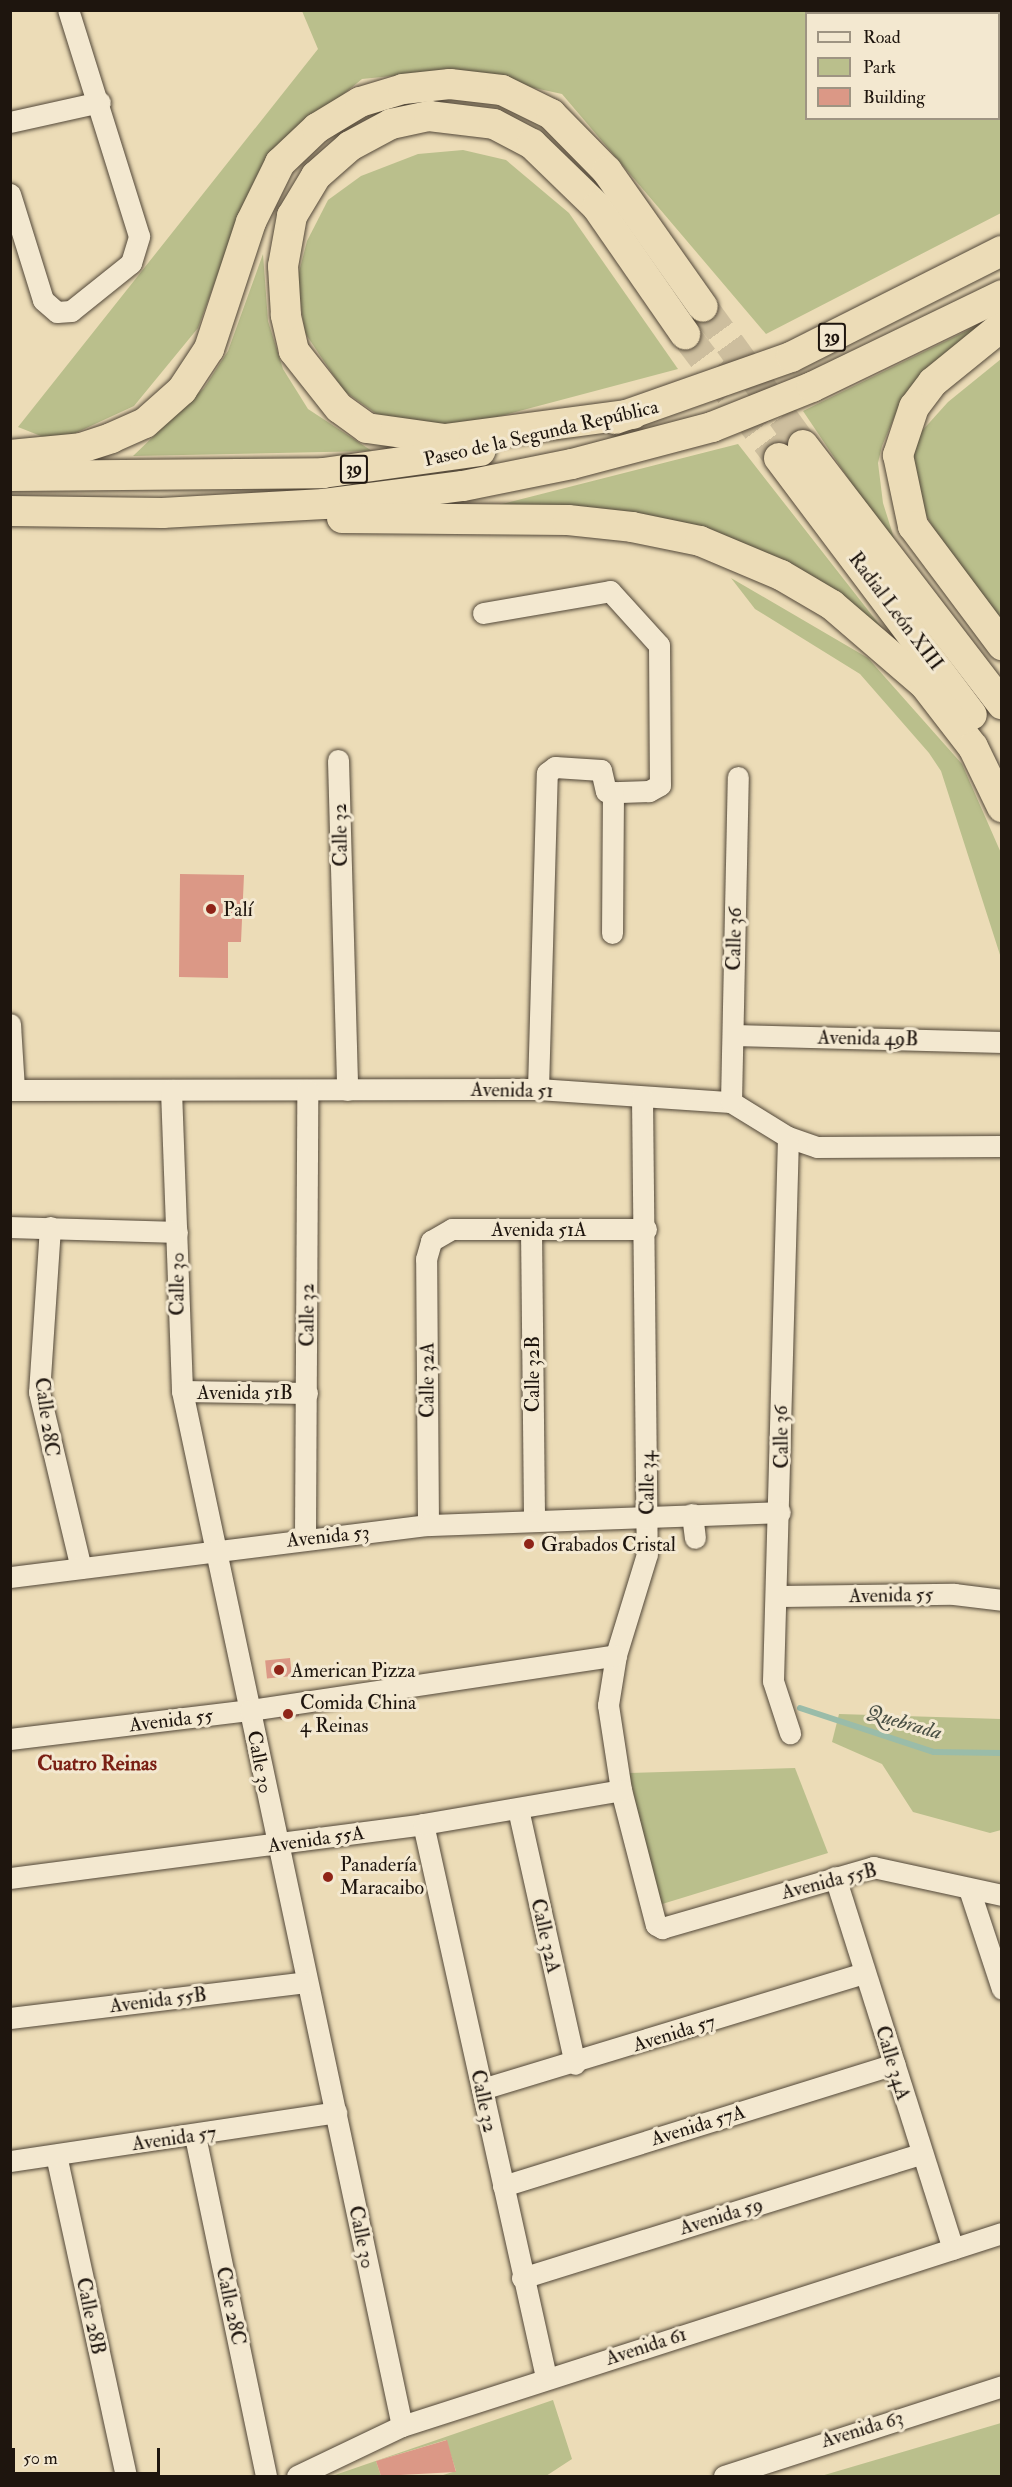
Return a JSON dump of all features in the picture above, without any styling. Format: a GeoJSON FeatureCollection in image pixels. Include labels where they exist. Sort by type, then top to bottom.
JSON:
{"type":"FeatureCollection","features":[{"type":"Feature","properties":{"kind":"highway"},"geometry":{"type":"LineString","coordinates":[[10,455],[81,448],[111,438],[145,423],[182,390],[210,349],[250,222],[280,163],[317,128],[351,107],[403,89],[450,84],[502,90],[551,114],[607,171],[703,307]]}},
{"type":"Feature","properties":{"kind":"highway"},"geometry":{"type":"LineString","coordinates":[[633,414],[445,439],[367,428],[339,408],[294,351],[286,315],[283,266],[292,216],[316,176],[350,146],[391,124],[429,116],[494,124],[532,144],[597,207],[685,334]]}},
{"type":"Feature","properties":{"kind":"highway","name":"Paseo de la Segunda República"},"geometry":{"type":"LineString","coordinates":[[10,476],[322,473],[447,459],[633,414],[791,357],[1002,251]]}},
{"type":"Feature","properties":{"kind":"highway","name":"Paseo de la Segunda República"},"geometry":{"type":"LineString","coordinates":[[10,512],[162,513],[324,504],[463,486],[572,464],[712,427],[999,307]]}},
{"type":"Feature","properties":{"kind":"highway"},"geometry":{"type":"LineString","coordinates":[[999,307],[914,407],[898,455],[914,526],[1002,645]]}},
{"type":"Feature","properties":{"kind":"highway","name":"Radial León XIII"},"geometry":{"type":"LineString","coordinates":[[1002,704],[791,452],[946,676],[1002,770]]}},
{"type":"Feature","properties":{"kind":"highway"},"geometry":{"type":"LineString","coordinates":[[162,513],[568,520],[700,541],[781,575],[832,605],[893,655],[956,721],[1002,807]]}},
{"type":"Feature","properties":{"kind":"street"},"geometry":{"type":"LineString","coordinates":[[10,194],[42,300],[57,312],[71,311],[132,263],[139,236],[99,102],[68,10]]}},
{"type":"Feature","properties":{"kind":"street"},"geometry":{"type":"LineString","coordinates":[[10,122],[99,102]]}},
{"type":"Feature","properties":{"kind":"street"},"geometry":{"type":"LineString","coordinates":[[483,613],[610,591],[659,645],[660,785],[649,791],[614,792],[606,791],[601,770],[555,767],[547,773],[538,1089]]}},
{"type":"Feature","properties":{"kind":"street","name":"Calle 32"},"geometry":{"type":"LineString","coordinates":[[338,760],[347,1090]]}},
{"type":"Feature","properties":{"kind":"street","name":"Calle 36"},"geometry":{"type":"LineString","coordinates":[[731,1102],[738,777]]}},
{"type":"Feature","properties":{"kind":"street"},"geometry":{"type":"LineString","coordinates":[[612,933],[614,792]]}},
{"type":"Feature","properties":{"kind":"street"},"geometry":{"type":"LineString","coordinates":[[10,1024],[12,1090]]}},
{"type":"Feature","properties":{"kind":"street","name":"Avenida 49B"},"geometry":{"type":"LineString","coordinates":[[734,1035],[1002,1042]]}},
{"type":"Feature","properties":{"kind":"street","name":"Avenida 51"},"geometry":{"type":"LineString","coordinates":[[12,1090],[538,1089],[731,1102],[788,1137],[816,1147],[1002,1146]]}},
{"type":"Feature","properties":{"kind":"street","name":"Calle 30"},"geometry":{"type":"LineString","coordinates":[[171,1090],[182,1392],[402,2427]]}},
{"type":"Feature","properties":{"kind":"street","name":"Calle 32"},"geometry":{"type":"LineString","coordinates":[[305,1539],[308,1393],[307,1090]]}},
{"type":"Feature","properties":{"kind":"street","name":"Calle 34"},"geometry":{"type":"LineString","coordinates":[[642,1097],[646,1229],[648,1514],[643,1579],[615,1655],[608,1713],[621,1790],[659,1928]]}},
{"type":"Feature","properties":{"kind":"street","name":"Calle 36"},"geometry":{"type":"LineString","coordinates":[[788,1137],[781,1271],[780,1596],[773,1681],[790,1733]]}},
{"type":"Feature","properties":{"kind":"street"},"geometry":{"type":"LineString","coordinates":[[10,1227],[177,1232]]}},
{"type":"Feature","properties":{"kind":"street","name":"Calle 28C"},"geometry":{"type":"LineString","coordinates":[[50,1227],[39,1392],[81,1568]]}},
{"type":"Feature","properties":{"kind":"street","name":"Avenida 51A"},"geometry":{"type":"LineString","coordinates":[[435,1237],[452,1229],[646,1229]]}},
{"type":"Feature","properties":{"kind":"street","name":"Calle 32B"},"geometry":{"type":"LineString","coordinates":[[531,1229],[534,1518]]}},
{"type":"Feature","properties":{"kind":"street","name":"Calle 32A"},"geometry":{"type":"LineString","coordinates":[[428,1525],[426,1260],[435,1237]]}},
{"type":"Feature","properties":{"kind":"street","name":"Avenida 51B"},"geometry":{"type":"LineString","coordinates":[[182,1392],[308,1393]]}},
{"type":"Feature","properties":{"kind":"street","name":"Avenida 53"},"geometry":{"type":"LineString","coordinates":[[10,1577],[216,1548],[428,1525],[534,1518],[780,1512]]}},
{"type":"Feature","properties":{"kind":"street"},"geometry":{"type":"LineString","coordinates":[[692,1514],[695,1538]]}},
{"type":"Feature","properties":{"kind":"street","name":"Avenida 55"},"geometry":{"type":"LineString","coordinates":[[780,1596],[954,1594],[1002,1600]]}},
{"type":"Feature","properties":{"kind":"street","name":"Avenida 55"},"geometry":{"type":"LineString","coordinates":[[10,1739],[250,1710],[615,1655]]}},
{"type":"Feature","properties":{"kind":"street","name":"Avenida 55A"},"geometry":{"type":"LineString","coordinates":[[10,1878],[423,1824],[621,1790]]}},
{"type":"Feature","properties":{"kind":"street","name":"Calle 32A"},"geometry":{"type":"LineString","coordinates":[[518,1809],[575,2064]]}},
{"type":"Feature","properties":{"kind":"street","name":"Calle 32"},"geometry":{"type":"LineString","coordinates":[[423,1824],[546,2378]]}},
{"type":"Feature","properties":{"kind":"street","name":"Avenida 55B"},"geometry":{"type":"LineString","coordinates":[[659,1928],[835,1877],[889,1868],[969,1889],[1002,1895]]}},
{"type":"Feature","properties":{"kind":"street","name":"Calle 34A"},"geometry":{"type":"LineString","coordinates":[[835,1877],[953,2249]]}},
{"type":"Feature","properties":{"kind":"street"},"geometry":{"type":"LineString","coordinates":[[969,1889],[1002,1989]]}},
{"type":"Feature","properties":{"kind":"street","name":"Avenida 57"},"geometry":{"type":"LineString","coordinates":[[482,2089],[575,2064],[865,1973]]}},
{"type":"Feature","properties":{"kind":"street","name":"Avenida 55B"},"geometry":{"type":"LineString","coordinates":[[10,2018],[306,1982]]}},
{"type":"Feature","properties":{"kind":"street","name":"Avenida 57A"},"geometry":{"type":"LineString","coordinates":[[503,2186],[894,2064]]}},
{"type":"Feature","properties":{"kind":"street","name":"Avenida 57"},"geometry":{"type":"LineString","coordinates":[[10,2161],[195,2136],[336,2112]]}},
{"type":"Feature","properties":{"kind":"street","name":"Calle 28C"},"geometry":{"type":"LineString","coordinates":[[195,2136],[266,2476]]}},
{"type":"Feature","properties":{"kind":"street","name":"Avenida 59"},"geometry":{"type":"LineString","coordinates":[[522,2277],[921,2154]]}},
{"type":"Feature","properties":{"kind":"street","name":"Calle 28B"},"geometry":{"type":"LineString","coordinates":[[56,2155],[126,2476]]}},
{"type":"Feature","properties":{"kind":"street","name":"Avenida 61"},"geometry":{"type":"LineString","coordinates":[[297,2476],[402,2427],[546,2378],[1002,2233]]}},
{"type":"Feature","properties":{"kind":"street","name":"Avenida 63"},"geometry":{"type":"LineString","coordinates":[[724,2476],[1002,2386]]}},
{"type":"Feature","properties":{"kind":"green space"},"geometry":{"type":"Polygon","coordinates":[[[302,11],[1001,11],[1001,213],[766,334],[562,94],[452,70],[362,79],[286,141],[241,211],[198,328],[134,406],[56,442],[18,427],[318,49],[302,11]]]}},
{"type":"Feature","properties":{"kind":"green space"},"geometry":{"type":"Polygon","coordinates":[[[463,150],[506,160],[569,213],[678,369],[478,422],[424,427],[381,417],[344,391],[305,333],[297,280],[307,241],[328,200],[361,176],[418,154],[463,150]]]}},
{"type":"Feature","properties":{"kind":"green space"},"geometry":{"type":"Polygon","coordinates":[[[263,254],[268,321],[283,369],[308,409],[372,451],[133,456],[204,388],[228,351],[263,254]]]}},
{"type":"Feature","properties":{"kind":"green space"},"geometry":{"type":"Polygon","coordinates":[[[995,317],[899,406],[882,446],[878,463],[883,503],[899,554],[803,411],[995,317]]]}},
{"type":"Feature","properties":{"kind":"green space"},"geometry":{"type":"Polygon","coordinates":[[[1001,359],[1001,626],[953,563],[918,501],[910,458],[921,432],[948,402],[1001,359]]]}},
{"type":"Feature","properties":{"kind":"green space"},"geometry":{"type":"Polygon","coordinates":[[[738,444],[896,646],[783,561],[490,507],[738,444]]]}},
{"type":"Feature","properties":{"kind":"green space"},"geometry":{"type":"Polygon","coordinates":[[[731,578],[868,658],[962,764],[1001,853],[1001,958],[941,771],[929,753],[860,674],[755,609],[731,578]]]}},
{"type":"Feature","properties":{"kind":"green space"},"geometry":{"type":"Polygon","coordinates":[[[839,1714],[1001,1719],[1001,1830],[990,1833],[913,1812],[882,1764],[832,1742],[839,1714]]]}},
{"type":"Feature","properties":{"kind":"green space"},"geometry":{"type":"Polygon","coordinates":[[[795,1768],[828,1853],[659,1905],[629,1773],[795,1768]]]}},
{"type":"Feature","properties":{"kind":"green space"},"geometry":{"type":"Polygon","coordinates":[[[553,2400],[572,2459],[546,2476],[440,2476],[456,2471],[446,2440],[376,2461],[381,2476],[332,2476],[553,2400]]]}},
{"type":"Feature","properties":{"kind":"green space"},"geometry":{"type":"Polygon","coordinates":[[[1001,2423],[1001,2476],[821,2476],[1001,2423]]]}},
{"type":"Feature","properties":{"kind":"building","name":"Palí"},"geometry":{"type":"Polygon","coordinates":[[[180,874],[244,875],[241,942],[228,942],[228,978],[179,977],[180,874]]]}},
{"type":"Feature","properties":{"kind":"building","name":"American Pizza"},"geometry":{"type":"Polygon","coordinates":[[[290,1658],[292,1676],[267,1679],[265,1661],[290,1658]]]}},
{"type":"Feature","properties":{"kind":"building","name":"Comida China 4 Reinas"},"geometry":{"type":"Polygon","coordinates":[[[299,1707],[299,1716],[281,1720],[276,1713],[299,1707]]]}},
{"type":"Feature","properties":{"kind":"building"},"geometry":{"type":"Polygon","coordinates":[[[447,2440],[456,2472],[381,2476],[376,2461],[447,2440]]]}},
{"type":"Feature","properties":{"kind":"waterway","name":"Quebrada"},"geometry":{"type":"LineString","coordinates":[[800,1708],[934,1752],[1002,1753]]}},
{"type":"Feature","properties":{"kind":"tunnel"},"geometry":{"type":"LineString","coordinates":[[703,307],[803,445]]}},
{"type":"Feature","properties":{"kind":"tunnel"},"geometry":{"type":"LineString","coordinates":[[685,334],[779,458]]}},
{"type":"Feature","properties":{"kind":"place","name":"Palí"},"geometry":{"type":"Point","coordinates":[211,909]}},
{"type":"Feature","properties":{"kind":"place","name":"Grabados Cristal"},"geometry":{"type":"Point","coordinates":[529,1544]}},
{"type":"Feature","properties":{"kind":"place","name":"American Pizza"},"geometry":{"type":"Point","coordinates":[279,1670]}},
{"type":"Feature","properties":{"kind":"place","name":"Comida China 4 Reinas"},"geometry":{"type":"Point","coordinates":[288,1714]}},
{"type":"Feature","properties":{"kind":"place","name":"Panadería Maracaibo"},"geometry":{"type":"Point","coordinates":[328,1877]}},
{"type":"Feature","properties":{"kind":"district","name":"Cuatro Reinas"},"geometry":{"type":"Point","coordinates":[97,1764]}}]}
